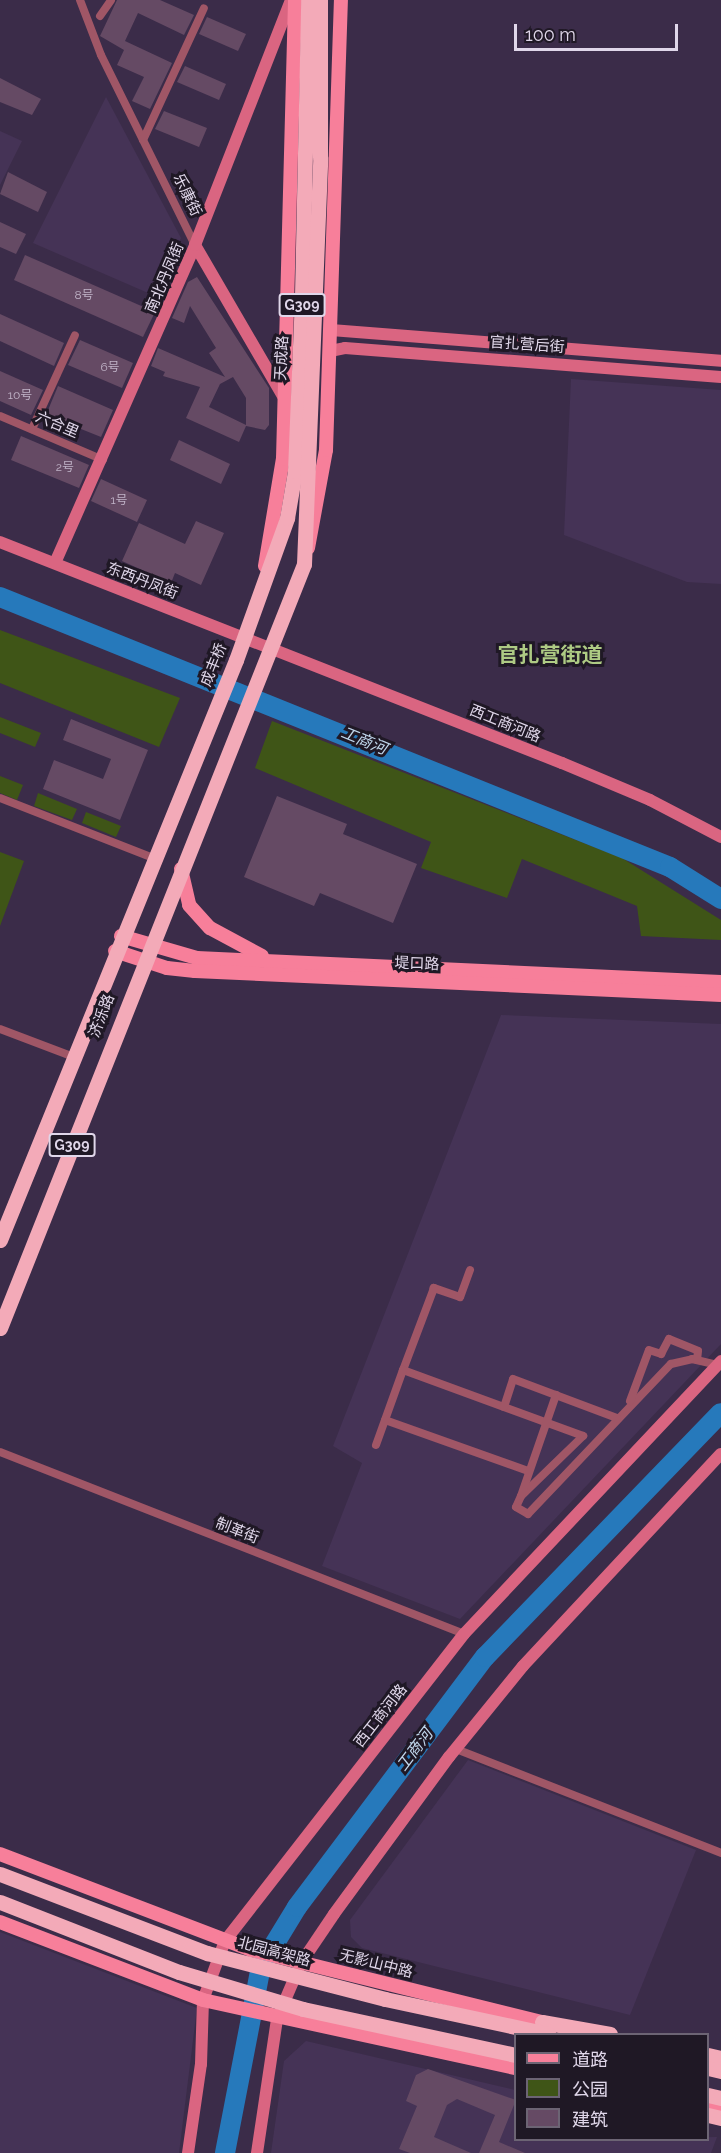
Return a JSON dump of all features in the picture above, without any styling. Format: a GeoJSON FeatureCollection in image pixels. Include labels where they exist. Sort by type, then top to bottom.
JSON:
{"type":"FeatureCollection","features":[{"type":"Feature","properties":{"kind":"highway","name":"天成路"},"geometry":{"type":"LineString","coordinates":[[245,635],[287,518],[294,471],[308,0]]}},
{"type":"Feature","properties":{"kind":"highway","name":"天成路"},"geometry":{"type":"LineString","coordinates":[[273,647],[304,564],[320,157],[320,0]]}},
{"type":"Feature","properties":{"kind":"highway","name":"成丰桥"},"geometry":{"type":"LineString","coordinates":[[215,709],[245,635]]}},
{"type":"Feature","properties":{"kind":"highway","name":"济泺路"},"geometry":{"type":"LineString","coordinates":[[0,1328],[146,955],[273,647]]}},
{"type":"Feature","properties":{"kind":"highway","name":"济泺路"},"geometry":{"type":"LineString","coordinates":[[0,1240],[121,936],[215,709]]}},
{"type":"Feature","properties":{"kind":"highway","name":"北园高架路"},"geometry":{"type":"LineString","coordinates":[[0,1874],[207,1953],[385,1999],[545,2028],[599,2033]]}},
{"type":"Feature","properties":{"kind":"highway"},"geometry":{"type":"LineString","coordinates":[[0,1902],[179,1972],[303,2009],[514,2055]]}},
{"type":"Feature","properties":{"kind":"main road","name":"南北丹凤街"},"geometry":{"type":"LineString","coordinates":[[55,563],[103,460],[195,245],[293,0]]}},
{"type":"Feature","properties":{"kind":"main road","name":"天成路"},"geometry":{"type":"LineString","coordinates":[[257,604],[283,459],[283,396],[294,156],[293,0]]}},
{"type":"Feature","properties":{"kind":"main road","name":"天成路"},"geometry":{"type":"LineString","coordinates":[[304,564],[321,494],[331,330],[340,0]]}},
{"type":"Feature","properties":{"kind":"main road","name":"乐康街"},"geometry":{"type":"LineString","coordinates":[[195,245],[283,396]]}},
{"type":"Feature","properties":{"kind":"main road","name":"官扎营后街"},"geometry":{"type":"LineString","coordinates":[[331,330],[721,361]]}},
{"type":"Feature","properties":{"kind":"main road","name":"官扎营后街"},"geometry":{"type":"LineString","coordinates":[[330,351],[345,348],[721,377]]}},
{"type":"Feature","properties":{"kind":"main road","name":"东西丹凤街"},"geometry":{"type":"LineString","coordinates":[[0,542],[273,647]]}},
{"type":"Feature","properties":{"kind":"main road","name":"西工商河路"},"geometry":{"type":"LineString","coordinates":[[273,647],[650,800],[721,837]]}},
{"type":"Feature","properties":{"kind":"main road"},"geometry":{"type":"LineString","coordinates":[[181,869],[189,905],[210,928],[242,949],[275,961]]}},
{"type":"Feature","properties":{"kind":"main road","name":"堤口路"},"geometry":{"type":"LineString","coordinates":[[121,936],[146,955],[195,971],[721,995]]}},
{"type":"Feature","properties":{"kind":"main road","name":"堤口路"},"geometry":{"type":"LineString","coordinates":[[115,951],[146,955],[721,982]]}},
{"type":"Feature","properties":{"kind":"main road","name":"西工商河路"},"geometry":{"type":"LineString","coordinates":[[188,2153],[201,2064],[203,2000],[232,1943],[464,1634],[719,1363]]}},
{"type":"Feature","properties":{"kind":"main road"},"geometry":{"type":"LineString","coordinates":[[257,2153],[271,2017],[301,1963],[456,1749],[569,1613],[721,1454]]}},
{"type":"Feature","properties":{"kind":"main road","name":"无影山中路"},"geometry":{"type":"LineString","coordinates":[[0,1854],[232,1943],[545,2028],[573,2033]]}},
{"type":"Feature","properties":{"kind":"main road"},"geometry":{"type":"LineString","coordinates":[[0,1922],[203,2000],[271,2017],[514,2068]]}},
{"type":"Feature","properties":{"kind":"street","name":"乐康街"},"geometry":{"type":"LineString","coordinates":[[80,0],[101,55],[195,245]]}},
{"type":"Feature","properties":{"kind":"street"},"geometry":{"type":"LineString","coordinates":[[100,16],[111,0]]}},
{"type":"Feature","properties":{"kind":"street"},"geometry":{"type":"LineString","coordinates":[[143,140],[204,8]]}},
{"type":"Feature","properties":{"kind":"street"},"geometry":{"type":"LineString","coordinates":[[32,429],[75,335]]}},
{"type":"Feature","properties":{"kind":"street","name":"六合里"},"geometry":{"type":"LineString","coordinates":[[0,416],[103,460]]}},
{"type":"Feature","properties":{"kind":"street"},"geometry":{"type":"LineString","coordinates":[[0,798],[153,858]]}},
{"type":"Feature","properties":{"kind":"street"},"geometry":{"type":"LineString","coordinates":[[0,1029],[74,1057]]}},
{"type":"Feature","properties":{"kind":"street"},"geometry":{"type":"LineString","coordinates":[[376,1445],[434,1288],[460,1297],[470,1270]]}},
{"type":"Feature","properties":{"kind":"street"},"geometry":{"type":"LineString","coordinates":[[628,1407],[649,1350],[661,1354],[669,1339],[698,1351],[697,1360]]}},
{"type":"Feature","properties":{"kind":"street"},"geometry":{"type":"LineString","coordinates":[[556,1395],[516,1507],[528,1514],[670,1364],[697,1360],[719,1363]]}},
{"type":"Feature","properties":{"kind":"street"},"geometry":{"type":"LineString","coordinates":[[404,1370],[597,1440]]}},
{"type":"Feature","properties":{"kind":"street"},"geometry":{"type":"LineString","coordinates":[[504,1407],[513,1379],[617,1418]]}},
{"type":"Feature","properties":{"kind":"street"},"geometry":{"type":"LineString","coordinates":[[385,1420],[528,1471]]}},
{"type":"Feature","properties":{"kind":"street"},"geometry":{"type":"LineString","coordinates":[[521,1496],[583,1436]]}},
{"type":"Feature","properties":{"kind":"street","name":"制革街"},"geometry":{"type":"LineString","coordinates":[[0,1452],[464,1634]]}},
{"type":"Feature","properties":{"kind":"street"},"geometry":{"type":"LineString","coordinates":[[456,1749],[721,1853]]}},
{"type":"Feature","properties":{"kind":"shaded area"},"geometry":{"type":"Polygon","coordinates":[[[106,97],[181,238],[155,296],[33,243],[106,97]]]}},
{"type":"Feature","properties":{"kind":"shaded area"},"geometry":{"type":"Polygon","coordinates":[[[0,131],[22,141],[0,185],[0,131]]]}},
{"type":"Feature","properties":{"kind":"shaded area"},"geometry":{"type":"Polygon","coordinates":[[[571,379],[721,390],[721,584],[687,582],[564,535],[571,379]]]}},
{"type":"Feature","properties":{"kind":"shaded area"},"geometry":{"type":"Polygon","coordinates":[[[501,1015],[721,1024],[721,1344],[460,1619],[322,1566],[362,1463],[333,1446],[501,1015]]]}},
{"type":"Feature","properties":{"kind":"shaded area"},"geometry":{"type":"Polygon","coordinates":[[[468,1760],[696,1850],[630,2015],[362,1948],[351,1937],[350,1920],[468,1760]]]}},
{"type":"Feature","properties":{"kind":"shaded area"},"geometry":{"type":"Polygon","coordinates":[[[0,1932],[197,2008],[179,2153],[0,2153],[0,1932]]]}},
{"type":"Feature","properties":{"kind":"shaded area"},"geometry":{"type":"Polygon","coordinates":[[[306,2041],[514,2090],[514,2141],[709,2141],[709,2137],[717,2137],[711,2153],[271,2153],[284,2061],[306,2041]]]}},
{"type":"Feature","properties":{"kind":"green space"},"geometry":{"type":"Polygon","coordinates":[[[0,630],[180,698],[159,747],[0,683],[0,630]]]}},
{"type":"Feature","properties":{"kind":"green space"},"geometry":{"type":"Polygon","coordinates":[[[0,717],[41,733],[35,747],[0,733],[0,717]]]}},
{"type":"Feature","properties":{"kind":"green space"},"geometry":{"type":"Polygon","coordinates":[[[272,721],[622,858],[721,920],[721,940],[641,936],[637,906],[522,859],[507,898],[421,868],[431,842],[255,768],[272,721]]]}},
{"type":"Feature","properties":{"kind":"green space"},"geometry":{"type":"Polygon","coordinates":[[[0,776],[23,785],[17,800],[0,793],[0,776]]]}},
{"type":"Feature","properties":{"kind":"green space"},"geometry":{"type":"Polygon","coordinates":[[[38,793],[77,809],[72,820],[34,806],[38,793]]]}},
{"type":"Feature","properties":{"kind":"green space"},"geometry":{"type":"Polygon","coordinates":[[[86,812],[121,826],[116,837],[82,823],[86,812]]]}},
{"type":"Feature","properties":{"kind":"green space"},"geometry":{"type":"Polygon","coordinates":[[[0,852],[24,861],[0,926],[0,852]]]}},
{"type":"Feature","properties":{"kind":"building"},"geometry":{"type":"Polygon","coordinates":[[[117,0],[160,0],[194,15],[184,35],[138,13],[125,41],[172,63],[150,109],[132,101],[144,77],[117,65],[124,50],[100,36],[117,0]]]}},
{"type":"Feature","properties":{"kind":"building"},"geometry":{"type":"Polygon","coordinates":[[[207,17],[246,34],[238,51],[199,34],[207,17]]]}},
{"type":"Feature","properties":{"kind":"building"},"geometry":{"type":"Polygon","coordinates":[[[185,66],[226,84],[219,100],[177,82],[185,66]]]}},
{"type":"Feature","properties":{"kind":"building"},"geometry":{"type":"Polygon","coordinates":[[[0,78],[41,99],[32,115],[0,102],[0,78]]]}},
{"type":"Feature","properties":{"kind":"building"},"geometry":{"type":"Polygon","coordinates":[[[164,111],[207,128],[199,147],[155,129],[164,111]]]}},
{"type":"Feature","properties":{"kind":"building"},"geometry":{"type":"Polygon","coordinates":[[[8,172],[47,192],[38,212],[0,194],[8,172]]]}},
{"type":"Feature","properties":{"kind":"building"},"geometry":{"type":"Polygon","coordinates":[[[0,222],[26,234],[16,254],[0,247],[0,222]]]}},
{"type":"Feature","properties":{"kind":"building"},"geometry":{"type":"Polygon","coordinates":[[[25,255],[155,312],[143,337],[14,280],[25,255]]]}},
{"type":"Feature","properties":{"kind":"building"},"geometry":{"type":"Polygon","coordinates":[[[197,277],[269,388],[269,425],[265,430],[246,426],[239,442],[186,418],[200,387],[163,376],[165,372],[151,366],[158,348],[225,377],[209,353],[216,348],[190,306],[184,323],[172,318],[188,282],[197,277]],[[233,377],[220,384],[209,407],[246,425],[246,398],[233,377]]]}},
{"type":"Feature","properties":{"kind":"building"},"geometry":{"type":"Polygon","coordinates":[[[0,314],[64,343],[54,366],[0,341],[0,314]]]}},
{"type":"Feature","properties":{"kind":"building"},"geometry":{"type":"Polygon","coordinates":[[[80,340],[133,363],[122,388],[68,365],[80,340]]]}},
{"type":"Feature","properties":{"kind":"building"},"geometry":{"type":"Polygon","coordinates":[[[0,371],[43,390],[31,415],[0,401],[0,371]]]}},
{"type":"Feature","properties":{"kind":"building"},"geometry":{"type":"Polygon","coordinates":[[[58,386],[113,410],[101,437],[46,415],[58,386]]]}},
{"type":"Feature","properties":{"kind":"building"},"geometry":{"type":"Polygon","coordinates":[[[21,436],[89,465],[79,488],[11,460],[21,436]]]}},
{"type":"Feature","properties":{"kind":"building"},"geometry":{"type":"Polygon","coordinates":[[[179,440],[230,464],[221,484],[170,460],[179,440]]]}},
{"type":"Feature","properties":{"kind":"building"},"geometry":{"type":"Polygon","coordinates":[[[101,479],[147,500],[137,522],[91,501],[101,479]]]}},
{"type":"Feature","properties":{"kind":"building"},"geometry":{"type":"Polygon","coordinates":[[[196,521],[224,533],[201,585],[175,573],[171,583],[122,561],[139,523],[185,544],[196,521]]]}},
{"type":"Feature","properties":{"kind":"building"},"geometry":{"type":"Polygon","coordinates":[[[71,719],[148,750],[120,820],[43,789],[54,760],[103,779],[111,759],[63,740],[71,719]]]}},
{"type":"Feature","properties":{"kind":"building"},"geometry":{"type":"Polygon","coordinates":[[[277,796],[347,824],[343,834],[417,864],[393,923],[320,893],[314,906],[244,877],[277,796]]]}},
{"type":"Feature","properties":{"kind":"building"},"geometry":{"type":"Polygon","coordinates":[[[428,2069],[514,2099],[514,2105],[499,2142],[525,2153],[479,2153],[495,2115],[457,2099],[447,2105],[434,2137],[471,2153],[410,2153],[399,2149],[417,2106],[406,2101],[416,2075],[428,2069]]]}},
{"type":"Feature","properties":{"kind":"waterway","name":"工商河"},"geometry":{"type":"LineString","coordinates":[[0,597],[670,867],[721,899]]}},
{"type":"Feature","properties":{"kind":"waterway","name":"工商河"},"geometry":{"type":"LineString","coordinates":[[225,2153],[261,1966],[297,1907],[485,1657],[721,1413]]}},
{"type":"Feature","properties":{"kind":"district","name":"官扎营街道"},"geometry":{"type":"Point","coordinates":[550,655]}}]}
